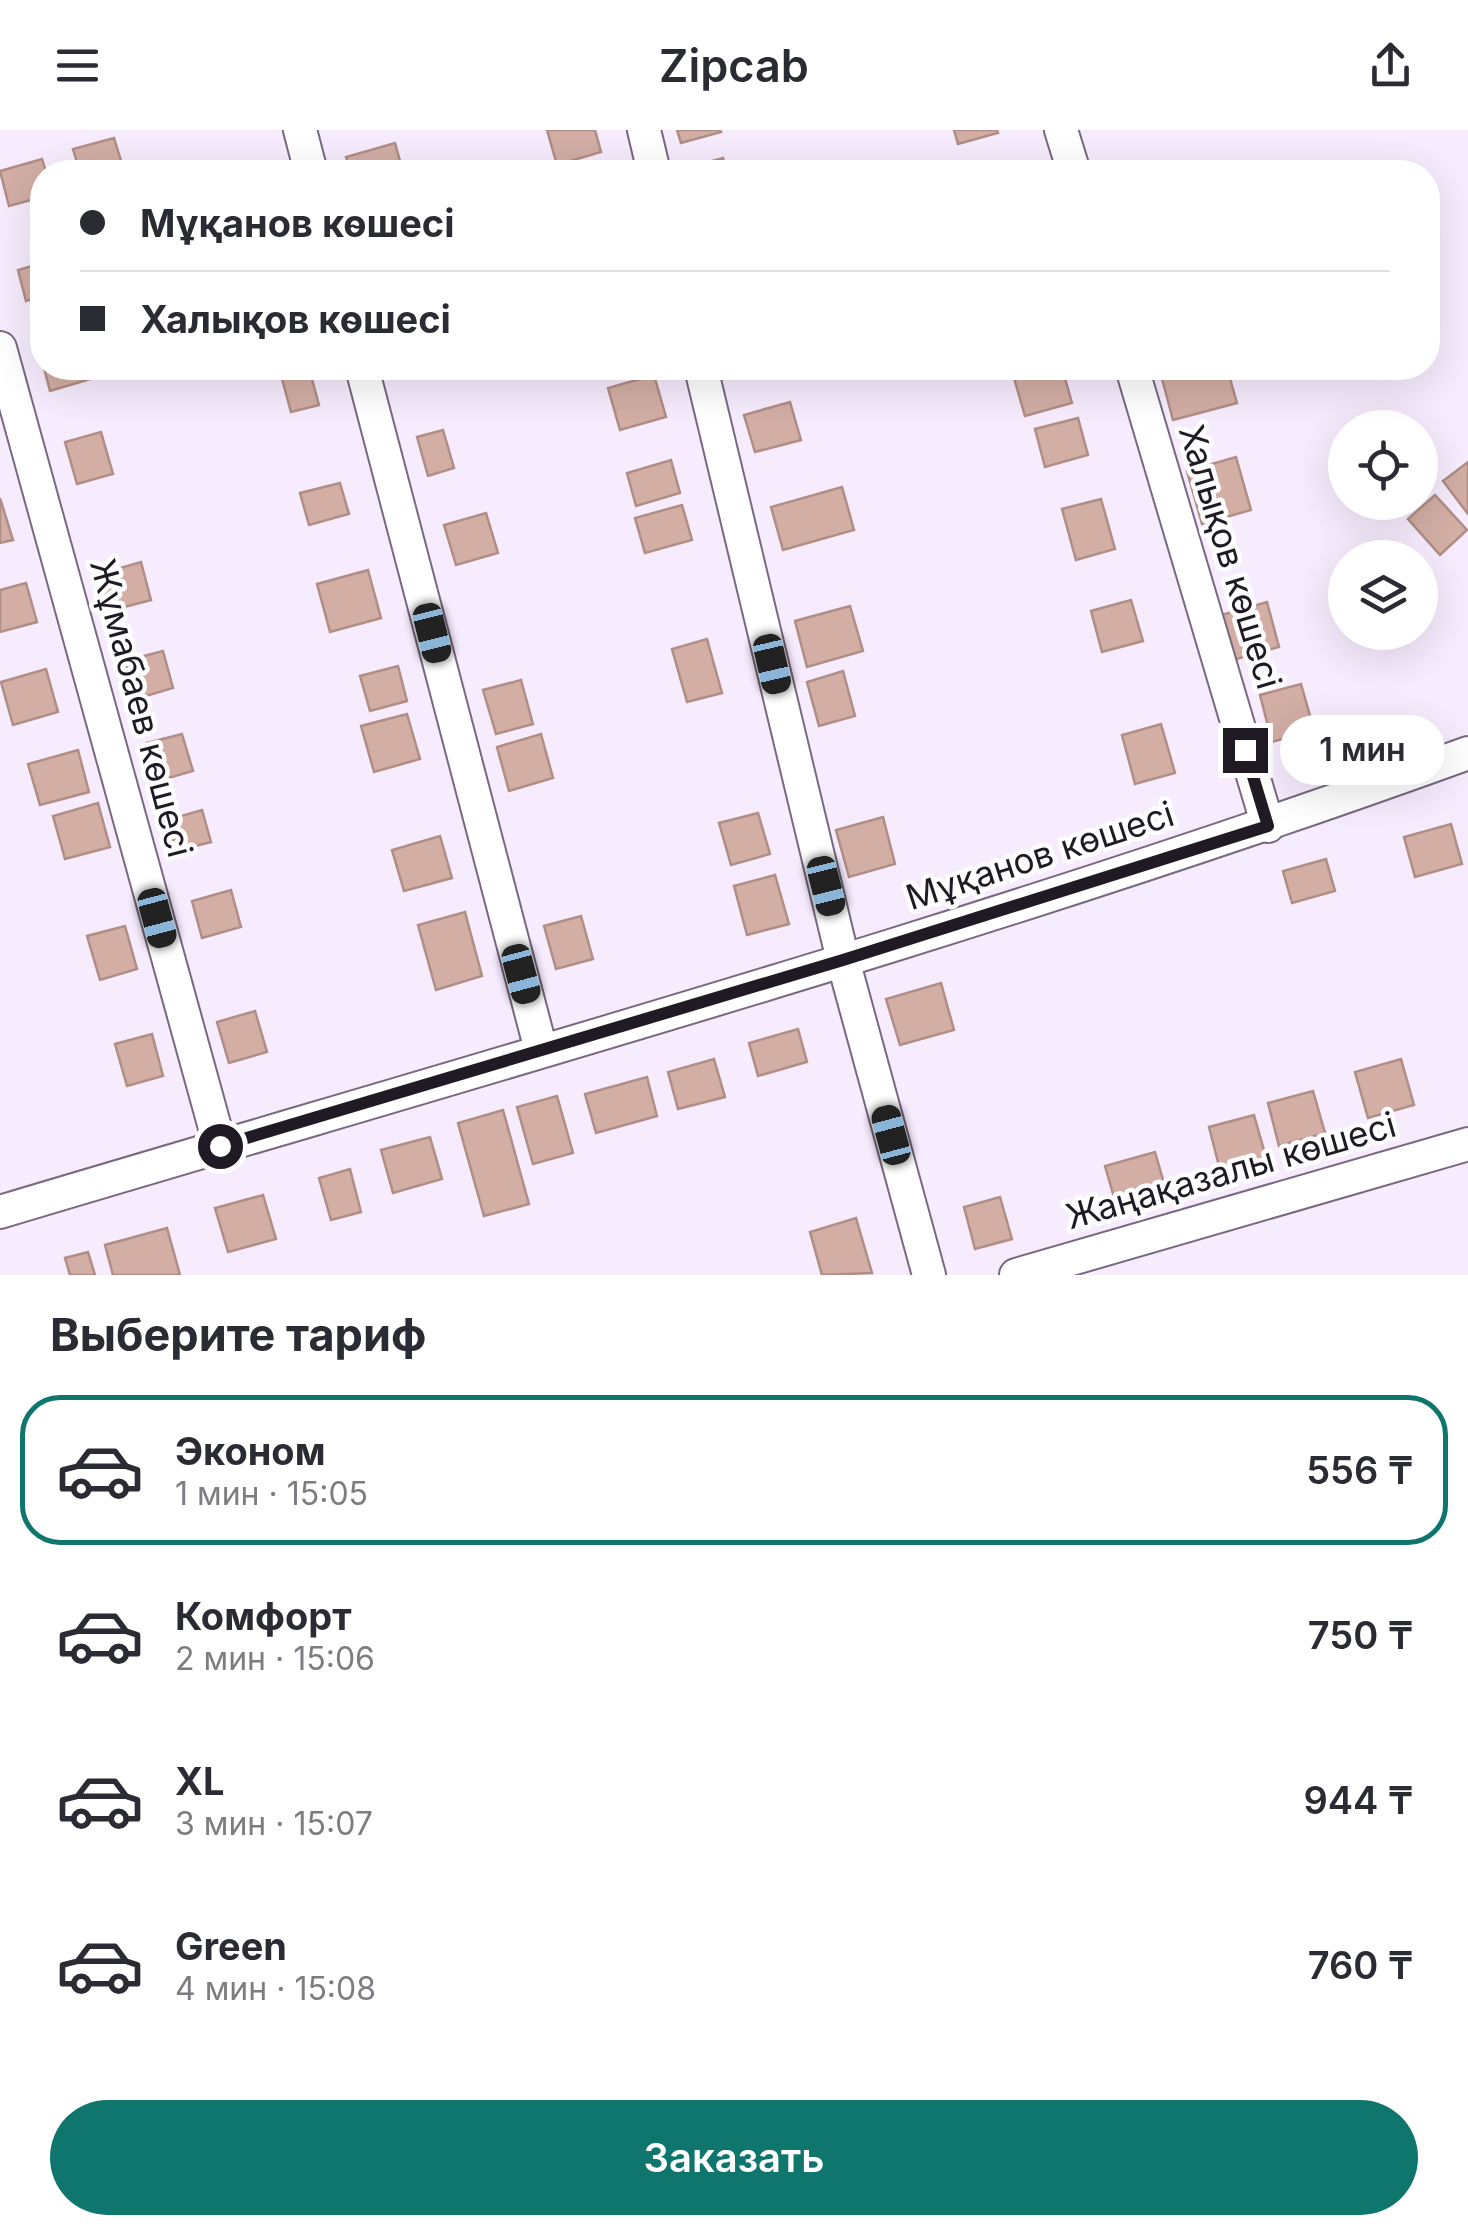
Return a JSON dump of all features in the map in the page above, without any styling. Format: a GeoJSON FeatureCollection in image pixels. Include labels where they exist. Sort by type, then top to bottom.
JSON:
{"type":"FeatureCollection","features":[{"type":"Feature","properties":{"kind":"street"},"geometry":{"type":"LineString","coordinates":[[300,130],[308,160]]}},
{"type":"Feature","properties":{"kind":"street"},"geometry":{"type":"LineString","coordinates":[[644,130],[651,160]]}},
{"type":"Feature","properties":{"kind":"street"},"geometry":{"type":"LineString","coordinates":[[1061,130],[1070,160]]}},
{"type":"Feature","properties":{"kind":"street","name":"Жұмабаев көшесі"},"geometry":{"type":"LineString","coordinates":[[0,348],[220,1146]]}},
{"type":"Feature","properties":{"kind":"street"},"geometry":{"type":"LineString","coordinates":[[365,380],[541,1050]]}},
{"type":"Feature","properties":{"kind":"street"},"geometry":{"type":"LineString","coordinates":[[704,380],[843,960],[928,1275]]}},
{"type":"Feature","properties":{"kind":"street","name":"Халықов көшесі"},"geometry":{"type":"LineString","coordinates":[[1136,380],[1268,826]]}},
{"type":"Feature","properties":{"kind":"street","name":"Мұқанов көшесі"},"geometry":{"type":"LineString","coordinates":[[0,1212],[843,960],[1268,826],[1468,753]]}},
{"type":"Feature","properties":{"kind":"street","name":"Жаңақазалы көшесі"},"geometry":{"type":"LineString","coordinates":[[1016,1275],[1468,1144]]}},
{"type":"Feature","properties":{"kind":"building"},"geometry":{"type":"Polygon","coordinates":[[[547,130],[595,130],[601,152],[574,160],[556,160],[547,130]]]}},
{"type":"Feature","properties":{"kind":"building"},"geometry":{"type":"Polygon","coordinates":[[[677,130],[720,130],[721,132],[681,143],[677,130]]]}},
{"type":"Feature","properties":{"kind":"building"},"geometry":{"type":"Polygon","coordinates":[[[954,130],[997,130],[998,133],[958,144],[954,130]]]}},
{"type":"Feature","properties":{"kind":"building"},"geometry":{"type":"Polygon","coordinates":[[[114,138],[121,160],[76,160],[73,149],[114,138]]]}},
{"type":"Feature","properties":{"kind":"building"},"geometry":{"type":"Polygon","coordinates":[[[395,143],[400,160],[347,160],[346,157],[395,143]]]}},
{"type":"Feature","properties":{"kind":"building"},"geometry":{"type":"Polygon","coordinates":[[[30,162],[30,200],[9,206],[0,171],[30,162]]]}},
{"type":"Feature","properties":{"kind":"building"},"geometry":{"type":"Polygon","coordinates":[[[30,266],[30,300],[26,301],[18,270],[30,266]]]}},
{"type":"Feature","properties":{"kind":"building"},"geometry":{"type":"Polygon","coordinates":[[[47,380],[87,380],[50,391],[47,380]]]}},
{"type":"Feature","properties":{"kind":"building"},"geometry":{"type":"Polygon","coordinates":[[[282,380],[312,380],[319,405],[291,412],[282,380]]]}},
{"type":"Feature","properties":{"kind":"building"},"geometry":{"type":"Polygon","coordinates":[[[636,380],[655,380],[666,417],[620,430],[608,388],[636,380]]]}},
{"type":"Feature","properties":{"kind":"building"},"geometry":{"type":"Polygon","coordinates":[[[1015,380],[1065,380],[1072,403],[1025,416],[1015,380]]]}},
{"type":"Feature","properties":{"kind":"building"},"geometry":{"type":"Polygon","coordinates":[[[1162,380],[1230,380],[1237,403],[1173,420],[1162,380]]]}},
{"type":"Feature","properties":{"kind":"building"},"geometry":{"type":"Polygon","coordinates":[[[790,402],[801,440],[755,452],[744,415],[790,402]]]}},
{"type":"Feature","properties":{"kind":"building"},"geometry":{"type":"Polygon","coordinates":[[[1078,418],[1088,455],[1045,467],[1035,429],[1078,418]]]}},
{"type":"Feature","properties":{"kind":"building"},"geometry":{"type":"Polygon","coordinates":[[[443,430],[454,468],[428,476],[417,437],[443,430]]]}},
{"type":"Feature","properties":{"kind":"building"},"geometry":{"type":"Polygon","coordinates":[[[101,432],[113,474],[77,484],[65,442],[101,432]]]}},
{"type":"Feature","properties":{"kind":"building"},"geometry":{"type":"Polygon","coordinates":[[[1236,457],[1251,510],[1202,524],[1187,471],[1236,457]]]}},
{"type":"Feature","properties":{"kind":"building"},"geometry":{"type":"Polygon","coordinates":[[[671,460],[680,493],[636,506],[627,473],[671,460]]]}},
{"type":"Feature","properties":{"kind":"building"},"geometry":{"type":"Polygon","coordinates":[[[1468,462],[1468,514],[1443,481],[1468,462]]]}},
{"type":"Feature","properties":{"kind":"building"},"geometry":{"type":"Polygon","coordinates":[[[340,483],[349,514],[309,525],[300,493],[340,483]]]}},
{"type":"Feature","properties":{"kind":"building"},"geometry":{"type":"Polygon","coordinates":[[[842,487],[854,530],[783,550],[771,507],[842,487]]]}},
{"type":"Feature","properties":{"kind":"building"},"geometry":{"type":"Polygon","coordinates":[[[0,498],[13,540],[0,543],[0,498]]]}},
{"type":"Feature","properties":{"kind":"building"},"geometry":{"type":"Polygon","coordinates":[[[1438,498],[1467,530],[1440,555],[1438,540],[1427,540],[1409,520],[1438,520],[1438,498]]]}},
{"type":"Feature","properties":{"kind":"building"},"geometry":{"type":"Polygon","coordinates":[[[1101,499],[1115,549],[1076,560],[1062,509],[1101,499]]]}},
{"type":"Feature","properties":{"kind":"building"},"geometry":{"type":"Polygon","coordinates":[[[682,505],[692,540],[645,553],[635,518],[682,505]]]}},
{"type":"Feature","properties":{"kind":"building"},"geometry":{"type":"Polygon","coordinates":[[[486,513],[498,553],[456,565],[444,525],[486,513]]]}},
{"type":"Feature","properties":{"kind":"building"},"geometry":{"type":"Polygon","coordinates":[[[141,562],[151,600],[109,611],[99,574],[141,562]]]}},
{"type":"Feature","properties":{"kind":"building"},"geometry":{"type":"Polygon","coordinates":[[[368,570],[381,618],[330,632],[317,584],[368,570]]]}},
{"type":"Feature","properties":{"kind":"building"},"geometry":{"type":"Polygon","coordinates":[[[26,583],[37,622],[0,632],[0,590],[26,583]]]}},
{"type":"Feature","properties":{"kind":"building"},"geometry":{"type":"Polygon","coordinates":[[[1131,600],[1143,641],[1102,652],[1091,611],[1131,600]]]}},
{"type":"Feature","properties":{"kind":"building"},"geometry":{"type":"Polygon","coordinates":[[[1267,602],[1279,647],[1233,660],[1221,615],[1267,602]]]}},
{"type":"Feature","properties":{"kind":"building"},"geometry":{"type":"Polygon","coordinates":[[[850,606],[863,651],[807,667],[795,621],[850,606]]]}},
{"type":"Feature","properties":{"kind":"building"},"geometry":{"type":"Polygon","coordinates":[[[707,639],[722,693],[687,702],[672,649],[707,639]]]}},
{"type":"Feature","properties":{"kind":"building"},"geometry":{"type":"Polygon","coordinates":[[[163,651],[173,688],[136,699],[125,661],[163,651]]]}},
{"type":"Feature","properties":{"kind":"building"},"geometry":{"type":"Polygon","coordinates":[[[398,666],[407,701],[370,711],[360,676],[398,666]]]}},
{"type":"Feature","properties":{"kind":"building"},"geometry":{"type":"Polygon","coordinates":[[[46,669],[58,712],[13,725],[1,682],[46,669]]]}},
{"type":"Feature","properties":{"kind":"building"},"geometry":{"type":"Polygon","coordinates":[[[843,671],[855,716],[819,726],[807,682],[843,671]]]}},
{"type":"Feature","properties":{"kind":"building"},"geometry":{"type":"Polygon","coordinates":[[[521,680],[533,724],[496,734],[483,690],[521,680]]]}},
{"type":"Feature","properties":{"kind":"building"},"geometry":{"type":"Polygon","coordinates":[[[1301,684],[1314,730],[1272,742],[1260,695],[1301,684]]]}},
{"type":"Feature","properties":{"kind":"building"},"geometry":{"type":"Polygon","coordinates":[[[407,714],[420,759],[374,772],[361,726],[407,714]]]}},
{"type":"Feature","properties":{"kind":"building"},"geometry":{"type":"Polygon","coordinates":[[[1161,724],[1175,773],[1135,784],[1122,735],[1161,724]]]}},
{"type":"Feature","properties":{"kind":"building"},"geometry":{"type":"Polygon","coordinates":[[[182,734],[193,771],[158,781],[147,743],[182,734]]]}},
{"type":"Feature","properties":{"kind":"building"},"geometry":{"type":"Polygon","coordinates":[[[541,734],[553,778],[509,791],[497,747],[541,734]]]}},
{"type":"Feature","properties":{"kind":"building"},"geometry":{"type":"Polygon","coordinates":[[[78,750],[89,792],[40,805],[28,764],[78,750]]]}},
{"type":"Feature","properties":{"kind":"building"},"geometry":{"type":"Polygon","coordinates":[[[98,803],[110,847],[65,859],[53,816],[98,803]]]}},
{"type":"Feature","properties":{"kind":"building"},"geometry":{"type":"Polygon","coordinates":[[[202,810],[211,842],[176,851],[167,820],[202,810]]]}},
{"type":"Feature","properties":{"kind":"building"},"geometry":{"type":"Polygon","coordinates":[[[758,813],[770,854],[731,865],[719,823],[758,813]]]}},
{"type":"Feature","properties":{"kind":"building"},"geometry":{"type":"Polygon","coordinates":[[[883,817],[895,864],[849,877],[836,830],[883,817]]]}},
{"type":"Feature","properties":{"kind":"building"},"geometry":{"type":"Polygon","coordinates":[[[1451,824],[1462,864],[1415,877],[1404,837],[1451,824]]]}},
{"type":"Feature","properties":{"kind":"building"},"geometry":{"type":"Polygon","coordinates":[[[440,836],[452,878],[404,891],[392,850],[440,836]]]}},
{"type":"Feature","properties":{"kind":"building"},"geometry":{"type":"Polygon","coordinates":[[[1326,859],[1335,891],[1292,903],[1283,871],[1326,859]]]}},
{"type":"Feature","properties":{"kind":"building"},"geometry":{"type":"Polygon","coordinates":[[[775,875],[789,924],[747,935],[734,886],[775,875]]]}},
{"type":"Feature","properties":{"kind":"building"},"geometry":{"type":"Polygon","coordinates":[[[231,890],[241,927],[202,938],[192,901],[231,890]]]}},
{"type":"Feature","properties":{"kind":"building"},"geometry":{"type":"Polygon","coordinates":[[[465,912],[482,976],[436,990],[418,925],[465,912]]]}},
{"type":"Feature","properties":{"kind":"building"},"geometry":{"type":"Polygon","coordinates":[[[581,916],[593,959],[556,969],[544,926],[581,916]]]}},
{"type":"Feature","properties":{"kind":"building"},"geometry":{"type":"Polygon","coordinates":[[[125,926],[137,969],[100,980],[87,936],[125,926]]]}},
{"type":"Feature","properties":{"kind":"building"},"geometry":{"type":"Polygon","coordinates":[[[941,983],[954,1030],[900,1045],[886,999],[941,983]]]}},
{"type":"Feature","properties":{"kind":"building"},"geometry":{"type":"Polygon","coordinates":[[[255,1011],[267,1052],[229,1063],[217,1022],[255,1011]]]}},
{"type":"Feature","properties":{"kind":"building"},"geometry":{"type":"Polygon","coordinates":[[[798,1029],[807,1062],[758,1076],[749,1043],[798,1029]]]}},
{"type":"Feature","properties":{"kind":"building"},"geometry":{"type":"Polygon","coordinates":[[[152,1034],[163,1076],[127,1086],[115,1044],[152,1034]]]}},
{"type":"Feature","properties":{"kind":"building"},"geometry":{"type":"Polygon","coordinates":[[[714,1059],[725,1097],[678,1109],[668,1072],[714,1059]]]}},
{"type":"Feature","properties":{"kind":"building"},"geometry":{"type":"Polygon","coordinates":[[[1401,1059],[1414,1105],[1368,1118],[1355,1072],[1401,1059]]]}},
{"type":"Feature","properties":{"kind":"building"},"geometry":{"type":"Polygon","coordinates":[[[647,1077],[657,1116],[596,1133],[585,1094],[647,1077]]]}},
{"type":"Feature","properties":{"kind":"building"},"geometry":{"type":"Polygon","coordinates":[[[1313,1091],[1325,1133],[1279,1146],[1268,1103],[1313,1091]]]}},
{"type":"Feature","properties":{"kind":"building"},"geometry":{"type":"Polygon","coordinates":[[[557,1096],[573,1153],[533,1164],[517,1107],[557,1096]]]}},
{"type":"Feature","properties":{"kind":"building"},"geometry":{"type":"Polygon","coordinates":[[[503,1110],[529,1204],[484,1216],[458,1123],[503,1110]]]}},
{"type":"Feature","properties":{"kind":"building"},"geometry":{"type":"Polygon","coordinates":[[[1254,1115],[1267,1161],[1221,1174],[1209,1127],[1254,1115]]]}},
{"type":"Feature","properties":{"kind":"building"},"geometry":{"type":"Polygon","coordinates":[[[430,1137],[442,1179],[393,1193],[381,1150],[430,1137]]]}},
{"type":"Feature","properties":{"kind":"building"},"geometry":{"type":"Polygon","coordinates":[[[1155,1152],[1166,1190],[1116,1204],[1105,1166],[1155,1152]]]}},
{"type":"Feature","properties":{"kind":"building"},"geometry":{"type":"Polygon","coordinates":[[[350,1169],[361,1212],[331,1220],[319,1178],[350,1169]]]}},
{"type":"Feature","properties":{"kind":"building"},"geometry":{"type":"Polygon","coordinates":[[[263,1195],[276,1239],[228,1252],[215,1208],[263,1195]]]}},
{"type":"Feature","properties":{"kind":"building"},"geometry":{"type":"Polygon","coordinates":[[[1000,1197],[1012,1239],[975,1249],[964,1207],[1000,1197]]]}},
{"type":"Feature","properties":{"kind":"building"},"geometry":{"type":"Polygon","coordinates":[[[856,1218],[872,1273],[822,1275],[810,1232],[856,1218]]]}},
{"type":"Feature","properties":{"kind":"building"},"geometry":{"type":"Polygon","coordinates":[[[167,1228],[180,1275],[113,1275],[105,1245],[167,1228]]]}},
{"type":"Feature","properties":{"kind":"building"},"geometry":{"type":"Polygon","coordinates":[[[88,1252],[95,1275],[70,1275],[65,1258],[88,1252]]]}},
{"type":"Feature","properties":{"kind":"route"},"geometry":{"type":"LineString","coordinates":[[220,1146],[843,960],[1268,826],[1245,750]]}}]}
